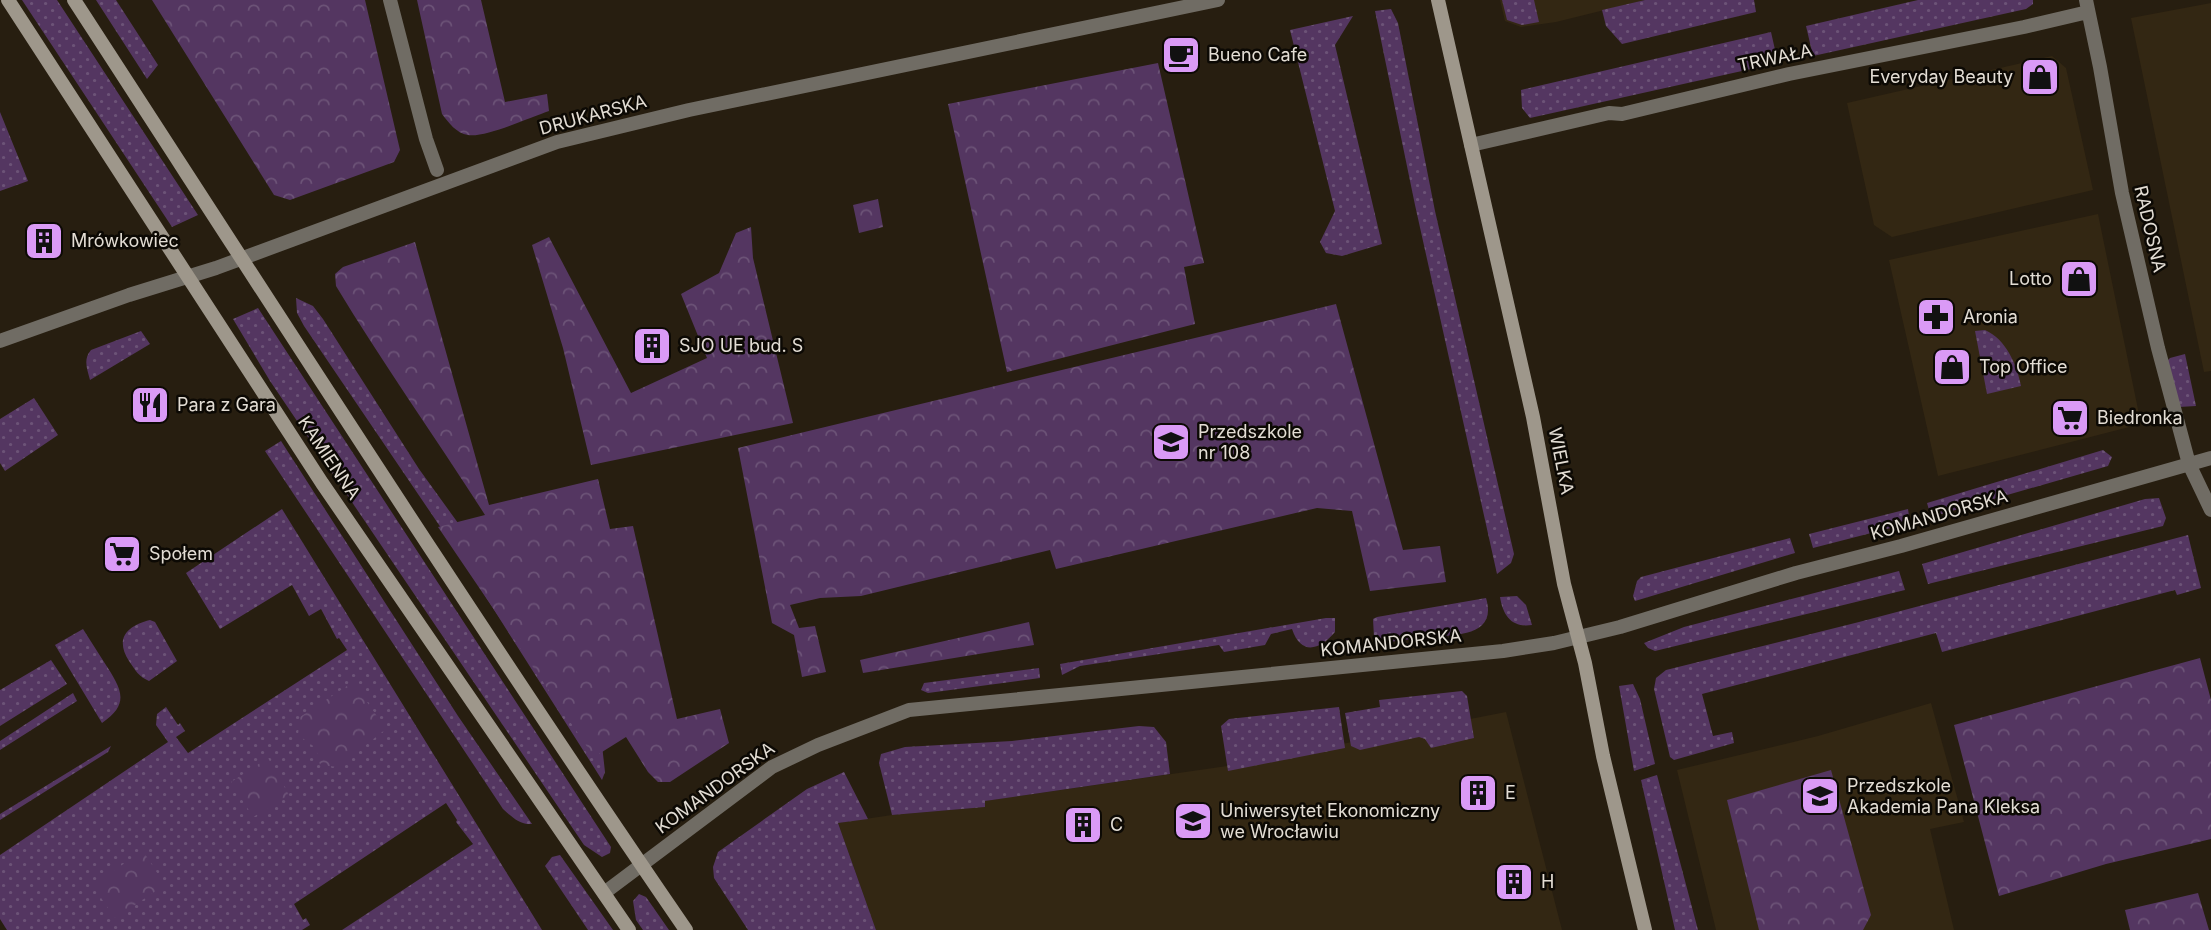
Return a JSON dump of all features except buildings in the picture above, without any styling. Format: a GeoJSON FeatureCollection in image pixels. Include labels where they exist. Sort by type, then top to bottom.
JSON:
{"type":"FeatureCollection","features":[{"type":"Feature","properties":{"kind":"street","name":"KAMIENNA"},"geometry":{"type":"LineString","coordinates":[[8,0],[323,483],[629,930]]}},
{"type":"Feature","properties":{"kind":"street","name":"KAMIENNA"},"geometry":{"type":"LineString","coordinates":[[74,0],[241,259],[686,930]]}},
{"type":"Feature","properties":{"kind":"street"},"geometry":{"type":"LineString","coordinates":[[390,0],[426,139],[437,170]]}},
{"type":"Feature","properties":{"kind":"street","name":"DRUKARSKA"},"geometry":{"type":"LineString","coordinates":[[0,341],[241,259],[557,142],[689,110],[1218,0]]}},
{"type":"Feature","properties":{"kind":"street","name":"WIELKA"},"geometry":{"type":"LineString","coordinates":[[1438,0],[1537,438],[1564,584],[1594,699],[1604,756],[1645,930]]}},
{"type":"Feature","properties":{"kind":"street","name":"TRWAŁA"},"geometry":{"type":"LineString","coordinates":[[1471,145],[1609,113],[1622,114],[1789,74],[2025,27],[2087,6]]}},
{"type":"Feature","properties":{"kind":"street","name":"RADOSNA"},"geometry":{"type":"LineString","coordinates":[[2087,6],[2122,193],[2161,357],[2189,464],[2211,510]]}},
{"type":"Feature","properties":{"kind":"street","name":"KOMANDORSKA"},"geometry":{"type":"LineString","coordinates":[[604,893],[772,767],[837,736],[909,710],[1503,651],[1579,638],[1803,571],[1901,547],[2211,458]]}},
{"type":"Feature","properties":{"kind":"shaded area"},"geometry":{"type":"Polygon","coordinates":[[[1500,0],[1645,0],[1556,22],[1521,27],[1505,21],[1500,0]]]}},
{"type":"Feature","properties":{"kind":"shaded area"},"geometry":{"type":"Polygon","coordinates":[[[2211,3],[2211,371],[2204,372],[2131,18],[2211,3]]]}},
{"type":"Feature","properties":{"kind":"shaded area"},"geometry":{"type":"Polygon","coordinates":[[[2052,56],[2066,68],[2093,190],[1892,237],[1874,225],[1847,103],[2052,56]]]}},
{"type":"Feature","properties":{"kind":"shaded area"},"geometry":{"type":"Polygon","coordinates":[[[2098,214],[2141,424],[1938,476],[1889,260],[2098,214]]]}},
{"type":"Feature","properties":{"kind":"shaded area","name":"Przedszkole Akademia Pana Kleksa"},"geometry":{"type":"Polygon","coordinates":[[[1931,703],[1964,822],[1930,829],[1954,930],[1716,930],[1677,770],[1818,736],[1931,703]]]}},
{"type":"Feature","properties":{"kind":"shaded area","name":"Uniwersytet Ekonomiczny we Wrocławiu"},"geometry":{"type":"Polygon","coordinates":[[[1506,712],[1562,930],[876,930],[838,823],[984,807],[984,801],[1234,765],[1506,712]]]}},
{"type":"Feature","properties":{"kind":"green space"},"geometry":{"type":"Polygon","coordinates":[[[22,0],[57,0],[198,215],[172,227],[22,0]]]}},
{"type":"Feature","properties":{"kind":"green space"},"geometry":{"type":"Polygon","coordinates":[[[96,0],[116,0],[158,65],[147,79],[96,0]]]}},
{"type":"Feature","properties":{"kind":"green space"},"geometry":{"type":"Polygon","coordinates":[[[152,0],[365,0],[400,150],[394,162],[290,200],[274,195],[152,0]]]}},
{"type":"Feature","properties":{"kind":"green space"},"geometry":{"type":"Polygon","coordinates":[[[417,0],[481,0],[505,102],[547,94],[549,111],[476,135],[456,130],[442,114],[417,0]]]}},
{"type":"Feature","properties":{"kind":"green space"},"geometry":{"type":"Polygon","coordinates":[[[1502,0],[1534,0],[1539,22],[1522,25],[1507,20],[1502,0]]]}},
{"type":"Feature","properties":{"kind":"green space"},"geometry":{"type":"Polygon","coordinates":[[[1645,0],[1754,0],[1756,12],[1622,44],[1606,26],[1602,10],[1645,0]]]}},
{"type":"Feature","properties":{"kind":"green space"},"geometry":{"type":"Polygon","coordinates":[[[1918,0],[2033,0],[2033,4],[2026,9],[1813,56],[1806,26],[1918,0]]]}},
{"type":"Feature","properties":{"kind":"green space"},"geometry":{"type":"Polygon","coordinates":[[[1391,9],[1398,23],[1435,211],[1514,554],[1511,563],[1497,574],[1375,11],[1391,9]]]}},
{"type":"Feature","properties":{"kind":"green space"},"geometry":{"type":"Polygon","coordinates":[[[1353,16],[1335,45],[1382,244],[1342,256],[1326,253],[1320,242],[1335,211],[1290,30],[1353,16]]]}},
{"type":"Feature","properties":{"kind":"green space"},"geometry":{"type":"Polygon","coordinates":[[[1771,32],[1778,63],[1530,118],[1522,108],[1521,90],[1771,32]]]}},
{"type":"Feature","properties":{"kind":"green space"},"geometry":{"type":"Polygon","coordinates":[[[1158,63],[1204,263],[1184,267],[1195,324],[1007,372],[948,104],[1158,63]]]}},
{"type":"Feature","properties":{"kind":"green space"},"geometry":{"type":"Polygon","coordinates":[[[0,112],[28,181],[0,191],[0,112]]]}},
{"type":"Feature","properties":{"kind":"green space"},"geometry":{"type":"Polygon","coordinates":[[[878,199],[883,227],[859,233],[853,205],[878,199]]]}},
{"type":"Feature","properties":{"kind":"green space"},"geometry":{"type":"Polygon","coordinates":[[[751,227],[753,258],[793,423],[591,465],[563,348],[532,245],[549,237],[631,393],[707,358],[681,294],[719,273],[736,233],[751,227]]]}},
{"type":"Feature","properties":{"kind":"green space"},"geometry":{"type":"Polygon","coordinates":[[[415,242],[489,505],[598,479],[610,529],[633,526],[677,719],[720,709],[729,743],[670,782],[658,782],[648,772],[626,737],[594,757],[438,527],[485,515],[354,315],[336,286],[335,274],[343,267],[415,242]]]}},
{"type":"Feature","properties":{"kind":"green space"},"geometry":{"type":"Polygon","coordinates":[[[296,298],[313,306],[323,319],[419,469],[471,541],[602,745],[605,772],[602,780],[456,550],[304,326],[297,313],[296,298]]]}},
{"type":"Feature","properties":{"kind":"green space"},"geometry":{"type":"Polygon","coordinates":[[[1336,304],[1403,550],[1440,546],[1446,582],[1370,591],[1352,511],[1317,508],[1056,569],[1050,550],[861,596],[820,598],[790,605],[799,628],[815,626],[826,672],[802,677],[794,635],[772,623],[738,448],[1336,304]]]}},
{"type":"Feature","properties":{"kind":"green space"},"geometry":{"type":"Polygon","coordinates":[[[258,308],[611,847],[610,853],[602,857],[584,845],[270,381],[233,319],[258,308]]]}},
{"type":"Feature","properties":{"kind":"green space"},"geometry":{"type":"Polygon","coordinates":[[[1985,330],[2005,346],[2017,370],[2021,386],[1987,394],[1975,331],[1985,330]]]}},
{"type":"Feature","properties":{"kind":"green space"},"geometry":{"type":"Polygon","coordinates":[[[141,331],[150,344],[90,380],[86,361],[91,350],[141,331]]]}},
{"type":"Feature","properties":{"kind":"green space"},"geometry":{"type":"Polygon","coordinates":[[[2185,354],[2196,406],[2179,407],[2167,361],[2185,354]]]}},
{"type":"Feature","properties":{"kind":"green space"},"geometry":{"type":"Polygon","coordinates":[[[34,398],[58,435],[5,471],[0,463],[0,419],[34,398]]]}},
{"type":"Feature","properties":{"kind":"green space"},"geometry":{"type":"Polygon","coordinates":[[[281,441],[458,716],[532,824],[520,822],[503,809],[265,451],[281,441]]]}},
{"type":"Feature","properties":{"kind":"green space"},"geometry":{"type":"Polygon","coordinates":[[[2103,450],[2112,457],[2108,466],[1931,517],[1927,503],[2103,450]]]}},
{"type":"Feature","properties":{"kind":"green space"},"geometry":{"type":"Polygon","coordinates":[[[2159,498],[2166,518],[2163,526],[1928,584],[1922,564],[2145,499],[2159,498]]]}},
{"type":"Feature","properties":{"kind":"green space"},"geometry":{"type":"Polygon","coordinates":[[[282,509],[542,930],[342,930],[473,844],[446,803],[294,904],[303,920],[306,918],[310,925],[302,930],[7,930],[0,919],[0,855],[168,742],[156,725],[157,714],[166,707],[178,725],[180,723],[185,731],[176,737],[188,753],[347,650],[339,638],[337,639],[321,609],[309,616],[292,585],[220,629],[186,573],[282,509]]]}},
{"type":"Feature","properties":{"kind":"green space"},"geometry":{"type":"Polygon","coordinates":[[[1908,509],[1910,523],[1813,548],[1809,534],[1908,509]]]}},
{"type":"Feature","properties":{"kind":"green space"},"geometry":{"type":"Polygon","coordinates":[[[2188,535],[2201,588],[2177,595],[2175,590],[1942,652],[1936,633],[1702,694],[1713,736],[1732,732],[1734,743],[1674,760],[1670,757],[1654,689],[1656,678],[1666,670],[2188,535]]]}},
{"type":"Feature","properties":{"kind":"green space"},"geometry":{"type":"Polygon","coordinates":[[[1790,538],[1795,553],[1635,601],[1633,596],[1637,581],[1641,577],[1790,538]]]}},
{"type":"Feature","properties":{"kind":"green space"},"geometry":{"type":"Polygon","coordinates":[[[1899,571],[1905,590],[1655,651],[1644,643],[1684,627],[1899,571]]]}},
{"type":"Feature","properties":{"kind":"green space"},"geometry":{"type":"Polygon","coordinates":[[[1517,596],[1526,605],[1532,625],[1519,625],[1503,610],[1500,597],[1517,596]]]}},
{"type":"Feature","properties":{"kind":"green space"},"geometry":{"type":"Polygon","coordinates":[[[1486,598],[1486,620],[1471,631],[1450,636],[1390,642],[1381,642],[1374,637],[1373,619],[1377,617],[1486,598]]]}},
{"type":"Feature","properties":{"kind":"green space"},"geometry":{"type":"Polygon","coordinates":[[[1335,618],[1335,632],[1317,646],[1306,647],[1300,643],[1292,629],[1271,634],[1265,645],[1224,652],[1219,645],[1080,666],[1062,675],[1060,664],[1335,618]]]}},
{"type":"Feature","properties":{"kind":"green space"},"geometry":{"type":"Polygon","coordinates":[[[150,620],[155,622],[177,661],[149,681],[135,670],[129,661],[123,640],[129,630],[150,620]]]}},
{"type":"Feature","properties":{"kind":"green space"},"geometry":{"type":"Polygon","coordinates":[[[1029,622],[1034,645],[863,673],[860,660],[1029,622]]]}},
{"type":"Feature","properties":{"kind":"green space"},"geometry":{"type":"Polygon","coordinates":[[[83,629],[115,679],[120,694],[117,709],[102,723],[55,645],[83,629]]]}},
{"type":"Feature","properties":{"kind":"green space"},"geometry":{"type":"Polygon","coordinates":[[[2200,658],[2211,700],[2211,839],[2106,864],[1999,896],[1954,725],[2200,658]]]}},
{"type":"Feature","properties":{"kind":"green space"},"geometry":{"type":"Polygon","coordinates":[[[51,660],[67,684],[0,726],[0,690],[51,660]]]}},
{"type":"Feature","properties":{"kind":"green space"},"geometry":{"type":"Polygon","coordinates":[[[1039,668],[1040,678],[928,693],[921,690],[924,683],[1039,668]]]}},
{"type":"Feature","properties":{"kind":"green space"},"geometry":{"type":"Polygon","coordinates":[[[353,682],[386,729],[338,767],[320,765],[316,748],[298,735],[300,717],[353,682]]]}},
{"type":"Feature","properties":{"kind":"green space"},"geometry":{"type":"Polygon","coordinates":[[[1633,684],[1640,699],[1655,764],[1634,771],[1619,686],[1633,684]]]}},
{"type":"Feature","properties":{"kind":"green space"},"geometry":{"type":"Polygon","coordinates":[[[1462,691],[1467,696],[1474,738],[1431,748],[1425,739],[1419,737],[1360,750],[1351,746],[1345,713],[1380,707],[1379,700],[1462,691]]]}},
{"type":"Feature","properties":{"kind":"green space"},"geometry":{"type":"Polygon","coordinates":[[[73,693],[77,701],[0,750],[0,741],[73,693]]]}},
{"type":"Feature","properties":{"kind":"green space"},"geometry":{"type":"Polygon","coordinates":[[[1339,707],[1345,748],[1228,771],[1221,726],[1229,719],[1339,707]]]}},
{"type":"Feature","properties":{"kind":"green space"},"geometry":{"type":"Polygon","coordinates":[[[1139,726],[1154,727],[1166,742],[1170,774],[985,801],[985,807],[892,815],[879,763],[881,754],[905,747],[1012,741],[1139,726]]]}},
{"type":"Feature","properties":{"kind":"green space"},"geometry":{"type":"Polygon","coordinates":[[[111,746],[108,752],[0,820],[0,814],[111,746]]]}},
{"type":"Feature","properties":{"kind":"green space"},"geometry":{"type":"Polygon","coordinates":[[[268,758],[289,795],[253,817],[231,782],[268,758]]]}},
{"type":"Feature","properties":{"kind":"green space"},"geometry":{"type":"Polygon","coordinates":[[[1831,770],[1871,915],[1863,930],[1759,930],[1727,800],[1831,770]]]}},
{"type":"Feature","properties":{"kind":"green space"},"geometry":{"type":"Polygon","coordinates":[[[844,772],[868,819],[838,823],[876,930],[748,930],[714,878],[713,867],[718,852],[807,789],[844,772]]]}},
{"type":"Feature","properties":{"kind":"green space"},"geometry":{"type":"Polygon","coordinates":[[[1657,775],[1698,930],[1675,930],[1641,780],[1657,775]]]}},
{"type":"Feature","properties":{"kind":"green space"},"geometry":{"type":"Polygon","coordinates":[[[143,851],[165,885],[115,918],[92,885],[143,851]]]}},
{"type":"Feature","properties":{"kind":"green space"},"geometry":{"type":"Polygon","coordinates":[[[560,855],[613,930],[588,930],[545,866],[552,857],[560,855]]]}},
{"type":"Feature","properties":{"kind":"green space"},"geometry":{"type":"Polygon","coordinates":[[[2198,893],[2209,930],[2130,930],[2125,910],[2198,893]]]}},
{"type":"Feature","properties":{"kind":"green space"},"geometry":{"type":"Polygon","coordinates":[[[639,894],[646,897],[669,930],[643,930],[636,920],[633,901],[639,894]]]}},
{"type":"Feature","properties":{"kind":"place","name":"Bueno Cafe"},"geometry":{"type":"Point","coordinates":[1181,55]}},
{"type":"Feature","properties":{"kind":"place","name":"Everyday Beauty"},"geometry":{"type":"Point","coordinates":[2040,77]}},
{"type":"Feature","properties":{"kind":"place","name":"Mrówkowiec"},"geometry":{"type":"Point","coordinates":[44,241]}},
{"type":"Feature","properties":{"kind":"place","name":"Lotto"},"geometry":{"type":"Point","coordinates":[2079,279]}},
{"type":"Feature","properties":{"kind":"place","name":"Aronia"},"geometry":{"type":"Point","coordinates":[1936,317]}},
{"type":"Feature","properties":{"kind":"place","name":"SJO UE bud. S"},"geometry":{"type":"Point","coordinates":[652,346]}},
{"type":"Feature","properties":{"kind":"place","name":"Top Office"},"geometry":{"type":"Point","coordinates":[1952,367]}},
{"type":"Feature","properties":{"kind":"place","name":"Para z Gara"},"geometry":{"type":"Point","coordinates":[150,405]}},
{"type":"Feature","properties":{"kind":"place","name":"Biedronka"},"geometry":{"type":"Point","coordinates":[2070,418]}},
{"type":"Feature","properties":{"kind":"place","name":"Przedszkole nr 108"},"geometry":{"type":"Point","coordinates":[1171,442]}},
{"type":"Feature","properties":{"kind":"place","name":"Społem"},"geometry":{"type":"Point","coordinates":[122,554]}},
{"type":"Feature","properties":{"kind":"place","name":"E"},"geometry":{"type":"Point","coordinates":[1478,793]}},
{"type":"Feature","properties":{"kind":"place","name":"Przedszkole Akademia Pana Kleksa"},"geometry":{"type":"Point","coordinates":[1820,796]}},
{"type":"Feature","properties":{"kind":"place","name":"Uniwersytet Ekonomiczny we Wrocławiu"},"geometry":{"type":"Point","coordinates":[1193,821]}},
{"type":"Feature","properties":{"kind":"place","name":"C"},"geometry":{"type":"Point","coordinates":[1083,825]}},
{"type":"Feature","properties":{"kind":"place","name":"H"},"geometry":{"type":"Point","coordinates":[1514,882]}}]}
